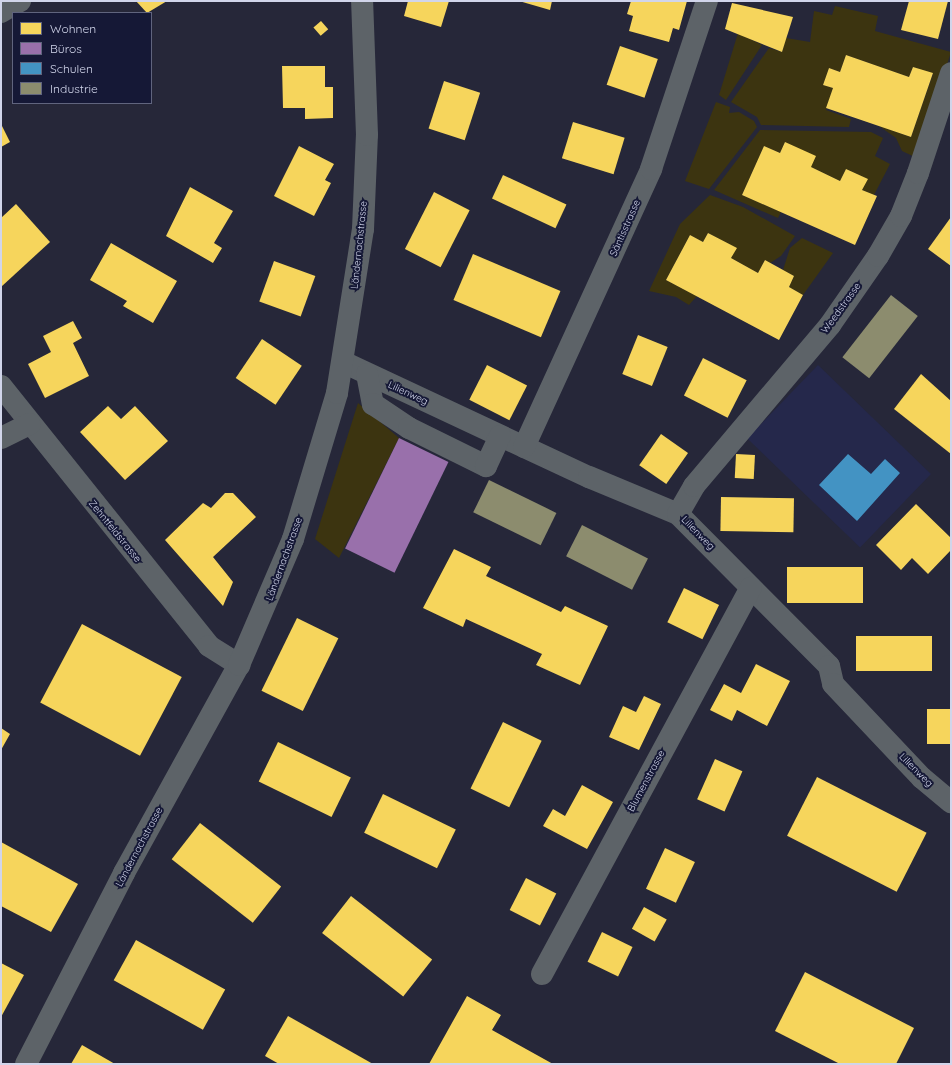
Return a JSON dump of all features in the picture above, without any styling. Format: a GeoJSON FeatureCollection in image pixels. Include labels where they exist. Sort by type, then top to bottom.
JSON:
{"type":"FeatureCollection","features":[{"type":"Feature","properties":{"kind":"street"},"geometry":{"type":"LineString","coordinates":[[1,12],[20,1]]}},
{"type":"Feature","properties":{"kind":"street","name":"Ländernachstrasse"},"geometry":{"type":"LineString","coordinates":[[26,1064],[124,873],[239,665],[293,539],[343,362],[363,229],[367,135],[362,1]]}},
{"type":"Feature","properties":{"kind":"street","name":"Säntisstrasse"},"geometry":{"type":"LineString","coordinates":[[524,447],[651,169],[707,1]]}},
{"type":"Feature","properties":{"kind":"street","name":"Weedstrasse"},"geometry":{"type":"LineString","coordinates":[[678,514],[694,486],[830,325],[878,256],[900,216],[918,173],[951,73]]}},
{"type":"Feature","properties":{"kind":"street","name":"Lilienweg"},"geometry":{"type":"LineString","coordinates":[[343,362],[524,447],[678,514],[829,666],[833,684],[922,778],[951,802]]}},
{"type":"Feature","properties":{"kind":"street"},"geometry":{"type":"LineString","coordinates":[[367,374],[373,404],[409,428],[486,466],[500,436]]}},
{"type":"Feature","properties":{"kind":"street","name":"Zehntfeldstrasse"},"geometry":{"type":"LineString","coordinates":[[1,386],[209,646],[239,665]]}},
{"type":"Feature","properties":{"kind":"street"},"geometry":{"type":"LineString","coordinates":[[1,438],[30,424]]}},
{"type":"Feature","properties":{"kind":"street","name":"Blumenstrasse"},"geometry":{"type":"LineString","coordinates":[[542,974],[751,588]]}},
{"type":"Feature","properties":{"kind":"shaded area"},"geometry":{"type":"Polygon","coordinates":[[[835,6],[878,16],[875,31],[951,52],[917,158],[902,151],[896,138],[879,126],[911,137],[933,74],[913,67],[909,77],[846,55],[840,72],[829,68],[823,85],[833,88],[826,110],[851,119],[849,127],[761,125],[757,117],[731,102],[769,48],[782,52],[786,38],[810,42],[814,11],[832,15],[835,6]]]}},
{"type":"Feature","properties":{"kind":"shaded area"},"geometry":{"type":"Polygon","coordinates":[[[738,33],[762,45],[726,100],[719,95],[738,33]]]}},
{"type":"Feature","properties":{"kind":"shaded area"},"geometry":{"type":"Polygon","coordinates":[[[716,102],[730,107],[729,113],[739,112],[754,121],[757,127],[709,189],[685,181],[716,102]]]}},
{"type":"Feature","properties":{"kind":"shaded area"},"geometry":{"type":"Polygon","coordinates":[[[760,130],[871,132],[883,138],[875,156],[890,164],[874,195],[862,190],[867,179],[846,169],[840,181],[811,167],[785,142],[780,153],[764,146],[742,195],[781,212],[778,218],[714,190],[760,130]]]}},
{"type":"Feature","properties":{"kind":"shaded area"},"geometry":{"type":"Polygon","coordinates":[[[710,195],[743,207],[795,236],[781,256],[770,263],[765,260],[758,273],[731,258],[736,248],[708,233],[703,242],[690,235],[666,280],[697,296],[689,305],[676,297],[649,291],[680,224],[710,195]]]}},
{"type":"Feature","properties":{"kind":"shaded area"},"geometry":{"type":"Polygon","coordinates":[[[802,238],[833,253],[803,295],[789,287],[794,276],[783,270],[790,248],[802,238]]]}},
{"type":"Feature","properties":{"kind":"shaded area"},"geometry":{"type":"Polygon","coordinates":[[[818,365],[931,474],[860,547],[747,438],[818,365]]]}},
{"type":"Feature","properties":{"kind":"shaded area"},"geometry":{"type":"Polygon","coordinates":[[[358,403],[399,438],[339,558],[315,539],[358,403]]]}},
{"type":"Feature","properties":{"kind":"building: Wohnen"},"geometry":{"type":"Polygon","coordinates":[[[136,1],[167,1],[149,12],[146,12],[136,1]]]}},
{"type":"Feature","properties":{"kind":"building: Wohnen"},"geometry":{"type":"Polygon","coordinates":[[[408,1],[449,1],[441,27],[404,16],[408,1]]]}},
{"type":"Feature","properties":{"kind":"building: Wohnen"},"geometry":{"type":"Polygon","coordinates":[[[519,1],[552,1],[550,10],[519,1]]]}},
{"type":"Feature","properties":{"kind":"building: Wohnen"},"geometry":{"type":"Polygon","coordinates":[[[631,1],[687,1],[679,30],[673,28],[669,42],[629,31],[633,16],[627,14],[631,1]]]}},
{"type":"Feature","properties":{"kind":"building: Wohnen"},"geometry":{"type":"Polygon","coordinates":[[[909,1],[948,1],[938,39],[901,30],[909,1]]]}},
{"type":"Feature","properties":{"kind":"building: Wohnen"},"geometry":{"type":"Polygon","coordinates":[[[732,3],[793,17],[782,52],[725,29],[732,3]]]}},
{"type":"Feature","properties":{"kind":"building: Wohnen"},"geometry":{"type":"Polygon","coordinates":[[[321,21],[328,29],[321,36],[313,28],[321,21]]]}},
{"type":"Feature","properties":{"kind":"building: Wohnen"},"geometry":{"type":"Polygon","coordinates":[[[620,46],[658,59],[644,98],[607,85],[620,46]]]}},
{"type":"Feature","properties":{"kind":"building: Wohnen"},"geometry":{"type":"Polygon","coordinates":[[[846,55],[909,77],[913,67],[933,73],[911,137],[826,108],[833,88],[823,85],[829,68],[840,72],[846,55]]]}},
{"type":"Feature","properties":{"kind":"building: Wohnen"},"geometry":{"type":"Polygon","coordinates":[[[282,66],[325,66],[325,87],[333,87],[333,118],[305,119],[305,108],[283,108],[282,66]]]}},
{"type":"Feature","properties":{"kind":"building: Wohnen"},"geometry":{"type":"Polygon","coordinates":[[[444,81],[480,93],[465,140],[429,129],[444,81]]]}},
{"type":"Feature","properties":{"kind":"building: Wohnen"},"geometry":{"type":"Polygon","coordinates":[[[573,122],[625,138],[614,174],[562,158],[573,122]]]}},
{"type":"Feature","properties":{"kind":"building: Wohnen"},"geometry":{"type":"Polygon","coordinates":[[[1,124],[10,142],[1,147],[1,124]]]}},
{"type":"Feature","properties":{"kind":"building: Wohnen"},"geometry":{"type":"Polygon","coordinates":[[[785,142],[816,156],[811,167],[840,181],[846,169],[868,179],[862,190],[877,196],[855,245],[742,195],[764,146],[780,153],[785,142]]]}},
{"type":"Feature","properties":{"kind":"building: Wohnen"},"geometry":{"type":"Polygon","coordinates":[[[299,146],[334,164],[325,180],[331,183],[314,216],[274,196],[299,146]]]}},
{"type":"Feature","properties":{"kind":"building: Wohnen"},"geometry":{"type":"Polygon","coordinates":[[[503,175],[566,205],[555,228],[492,199],[503,175]]]}},
{"type":"Feature","properties":{"kind":"building: Wohnen"},"geometry":{"type":"Polygon","coordinates":[[[190,187],[233,211],[214,243],[222,248],[213,263],[166,236],[190,187]]]}},
{"type":"Feature","properties":{"kind":"building: Wohnen"},"geometry":{"type":"Polygon","coordinates":[[[434,192],[470,210],[441,267],[405,249],[434,192]]]}},
{"type":"Feature","properties":{"kind":"building: Wohnen"},"geometry":{"type":"Polygon","coordinates":[[[16,204],[50,242],[1,287],[1,218],[16,204]]]}},
{"type":"Feature","properties":{"kind":"building: Wohnen"},"geometry":{"type":"Polygon","coordinates":[[[951,217],[951,266],[928,249],[951,217]]]}},
{"type":"Feature","properties":{"kind":"building: Wohnen"},"geometry":{"type":"Polygon","coordinates":[[[708,233],[737,248],[731,258],[758,273],[765,260],[794,276],[789,287],[803,295],[779,340],[666,280],[690,235],[703,242],[708,233]]]}},
{"type":"Feature","properties":{"kind":"building: Wohnen"},"geometry":{"type":"Polygon","coordinates":[[[111,243],[177,281],[153,323],[123,306],[127,301],[90,280],[111,243]]]}},
{"type":"Feature","properties":{"kind":"building: Wohnen"},"geometry":{"type":"Polygon","coordinates":[[[473,254],[560,291],[541,337],[453,300],[473,254]]]}},
{"type":"Feature","properties":{"kind":"building: Wohnen"},"geometry":{"type":"Polygon","coordinates":[[[274,261],[315,276],[301,316],[259,301],[274,261]]]}},
{"type":"Feature","properties":{"kind":"building: Wohnen"},"geometry":{"type":"Polygon","coordinates":[[[73,321],[82,338],[73,343],[89,376],[45,398],[28,364],[51,352],[43,336],[73,321]]]}},
{"type":"Feature","properties":{"kind":"building: Wohnen"},"geometry":{"type":"Polygon","coordinates":[[[638,335],[668,347],[652,386],[622,374],[638,335]]]}},
{"type":"Feature","properties":{"kind":"building: Wohnen"},"geometry":{"type":"Polygon","coordinates":[[[262,339],[302,366],[276,405],[236,378],[262,339]]]}},
{"type":"Feature","properties":{"kind":"building: Wohnen"},"geometry":{"type":"Polygon","coordinates":[[[703,358],[747,380],[728,418],[684,395],[703,358]]]}},
{"type":"Feature","properties":{"kind":"building: Wohnen"},"geometry":{"type":"Polygon","coordinates":[[[487,365],[527,385],[509,420],[469,400],[487,365]]]}},
{"type":"Feature","properties":{"kind":"building: Wohnen"},"geometry":{"type":"Polygon","coordinates":[[[921,374],[951,401],[951,454],[894,409],[921,374]]]}},
{"type":"Feature","properties":{"kind":"building: Wohnen"},"geometry":{"type":"Polygon","coordinates":[[[108,406],[121,419],[135,406],[168,441],[125,480],[80,432],[108,406]]]}},
{"type":"Feature","properties":{"kind":"building: Wohnen"},"geometry":{"type":"Polygon","coordinates":[[[661,434],[688,453],[666,484],[639,465],[661,434]]]}},
{"type":"Feature","properties":{"kind":"building: Wohnen"},"geometry":{"type":"Polygon","coordinates":[[[736,454],[755,455],[754,479],[735,478],[736,454]]]}},
{"type":"Feature","properties":{"kind":"building: Wohnen"},"geometry":{"type":"Polygon","coordinates":[[[225,493],[233,493],[256,517],[213,557],[233,582],[223,606],[165,540],[203,503],[211,508],[225,493]]]}},
{"type":"Feature","properties":{"kind":"building: Wohnen"},"geometry":{"type":"Polygon","coordinates":[[[721,497],[794,498],[793,532],[720,531],[721,497]]]}},
{"type":"Feature","properties":{"kind":"building: Wohnen"},"geometry":{"type":"Polygon","coordinates":[[[916,504],[951,538],[951,550],[928,574],[912,558],[901,570],[876,545],[916,504]]]}},
{"type":"Feature","properties":{"kind":"building: Wohnen"},"geometry":{"type":"Polygon","coordinates":[[[454,549],[491,567],[486,576],[561,612],[565,606],[608,626],[580,685],[536,665],[542,654],[466,619],[463,627],[423,608],[454,549]]]}},
{"type":"Feature","properties":{"kind":"building: Wohnen"},"geometry":{"type":"Polygon","coordinates":[[[787,567],[863,567],[863,603],[787,603],[787,567]]]}},
{"type":"Feature","properties":{"kind":"building: Wohnen"},"geometry":{"type":"Polygon","coordinates":[[[684,588],[719,605],[702,639],[667,622],[684,588]]]}},
{"type":"Feature","properties":{"kind":"building: Wohnen"},"geometry":{"type":"Polygon","coordinates":[[[297,618],[338,638],[303,711],[261,691],[297,618]]]}},
{"type":"Feature","properties":{"kind":"building: Wohnen"},"geometry":{"type":"Polygon","coordinates":[[[82,624],[182,677],[140,756],[40,703],[82,624]]]}},
{"type":"Feature","properties":{"kind":"building: Wohnen"},"geometry":{"type":"Polygon","coordinates":[[[856,636],[932,636],[932,671],[856,671],[856,636]]]}},
{"type":"Feature","properties":{"kind":"building: Wohnen"},"geometry":{"type":"Polygon","coordinates":[[[756,664],[790,681],[767,726],[737,710],[732,721],[710,710],[724,684],[741,693],[756,664]]]}},
{"type":"Feature","properties":{"kind":"building: Wohnen"},"geometry":{"type":"Polygon","coordinates":[[[644,696],[661,704],[639,750],[609,737],[623,706],[636,712],[644,696]]]}},
{"type":"Feature","properties":{"kind":"building: Wohnen"},"geometry":{"type":"Polygon","coordinates":[[[927,709],[951,709],[951,744],[927,744],[927,709]]]}},
{"type":"Feature","properties":{"kind":"building: Wohnen"},"geometry":{"type":"Polygon","coordinates":[[[503,722],[542,741],[509,807],[471,789],[503,722]]]}},
{"type":"Feature","properties":{"kind":"building: Wohnen"},"geometry":{"type":"Polygon","coordinates":[[[1,728],[10,734],[1,750],[1,728]]]}},
{"type":"Feature","properties":{"kind":"building: Wohnen"},"geometry":{"type":"Polygon","coordinates":[[[278,742],[351,778],[332,817],[259,782],[278,742]]]}},
{"type":"Feature","properties":{"kind":"building: Wohnen"},"geometry":{"type":"Polygon","coordinates":[[[715,759],[742,771],[725,811],[697,799],[715,759]]]}},
{"type":"Feature","properties":{"kind":"building: Wohnen"},"geometry":{"type":"Polygon","coordinates":[[[817,777],[927,833],[897,892],[787,836],[817,777]]]}},
{"type":"Feature","properties":{"kind":"building: Wohnen"},"geometry":{"type":"Polygon","coordinates":[[[582,785],[613,802],[587,849],[543,826],[553,809],[565,816],[582,785]]]}},
{"type":"Feature","properties":{"kind":"building: Wohnen"},"geometry":{"type":"Polygon","coordinates":[[[383,794],[456,830],[437,868],[364,833],[383,794]]]}},
{"type":"Feature","properties":{"kind":"building: Wohnen"},"geometry":{"type":"Polygon","coordinates":[[[200,823],[281,886],[253,923],[172,859],[200,823]]]}},
{"type":"Feature","properties":{"kind":"building: Wohnen"},"geometry":{"type":"Polygon","coordinates":[[[1,842],[78,884],[51,932],[1,906],[1,842]]]}},
{"type":"Feature","properties":{"kind":"building: Wohnen"},"geometry":{"type":"Polygon","coordinates":[[[665,848],[695,862],[676,903],[646,889],[665,848]]]}},
{"type":"Feature","properties":{"kind":"building: Wohnen"},"geometry":{"type":"Polygon","coordinates":[[[526,878],[556,893],[540,926],[510,910],[526,878]]]}},
{"type":"Feature","properties":{"kind":"building: Wohnen"},"geometry":{"type":"Polygon","coordinates":[[[351,896],[432,959],[403,996],[322,933],[351,896]]]}},
{"type":"Feature","properties":{"kind":"building: Wohnen"},"geometry":{"type":"Polygon","coordinates":[[[644,907],[667,920],[655,941],[632,929],[644,907]]]}},
{"type":"Feature","properties":{"kind":"building: Wohnen"},"geometry":{"type":"Polygon","coordinates":[[[602,932],[633,947],[618,977],[588,962],[602,932]]]}},
{"type":"Feature","properties":{"kind":"building: Wohnen"},"geometry":{"type":"Polygon","coordinates":[[[136,940],[225,989],[203,1030],[114,980],[136,940]]]}},
{"type":"Feature","properties":{"kind":"building: Wohnen"},"geometry":{"type":"Polygon","coordinates":[[[1,963],[24,975],[1,1017],[1,963]]]}},
{"type":"Feature","properties":{"kind":"building: Wohnen"},"geometry":{"type":"Polygon","coordinates":[[[805,972],[914,1028],[896,1064],[840,1064],[775,1031],[805,972]]]}},
{"type":"Feature","properties":{"kind":"building: Wohnen"},"geometry":{"type":"Polygon","coordinates":[[[467,996],[501,1015],[492,1030],[553,1064],[429,1064],[467,996]]]}},
{"type":"Feature","properties":{"kind":"building: Wohnen"},"geometry":{"type":"Polygon","coordinates":[[[288,1016],[373,1064],[279,1064],[265,1056],[288,1016]]]}},
{"type":"Feature","properties":{"kind":"building: Wohnen"},"geometry":{"type":"Polygon","coordinates":[[[82,1045],[115,1064],[71,1064],[82,1045]]]}},
{"type":"Feature","properties":{"kind":"building: Büros"},"geometry":{"type":"Polygon","coordinates":[[[399,438],[448,462],[395,573],[345,549],[399,438]]]}},
{"type":"Feature","properties":{"kind":"building: Schulen"},"geometry":{"type":"Polygon","coordinates":[[[848,454],[871,474],[885,459],[900,473],[857,521],[819,485],[848,454]]]}},
{"type":"Feature","properties":{"kind":"building: Industrie"},"geometry":{"type":"Polygon","coordinates":[[[891,295],[918,316],[869,378],[842,357],[891,295]]]}},
{"type":"Feature","properties":{"kind":"building: Industrie"},"geometry":{"type":"Polygon","coordinates":[[[489,480],[556,513],[541,545],[473,512],[489,480]]]}},
{"type":"Feature","properties":{"kind":"building: Industrie"},"geometry":{"type":"Polygon","coordinates":[[[582,525],[648,559],[632,590],[566,556],[582,525]]]}}]}
